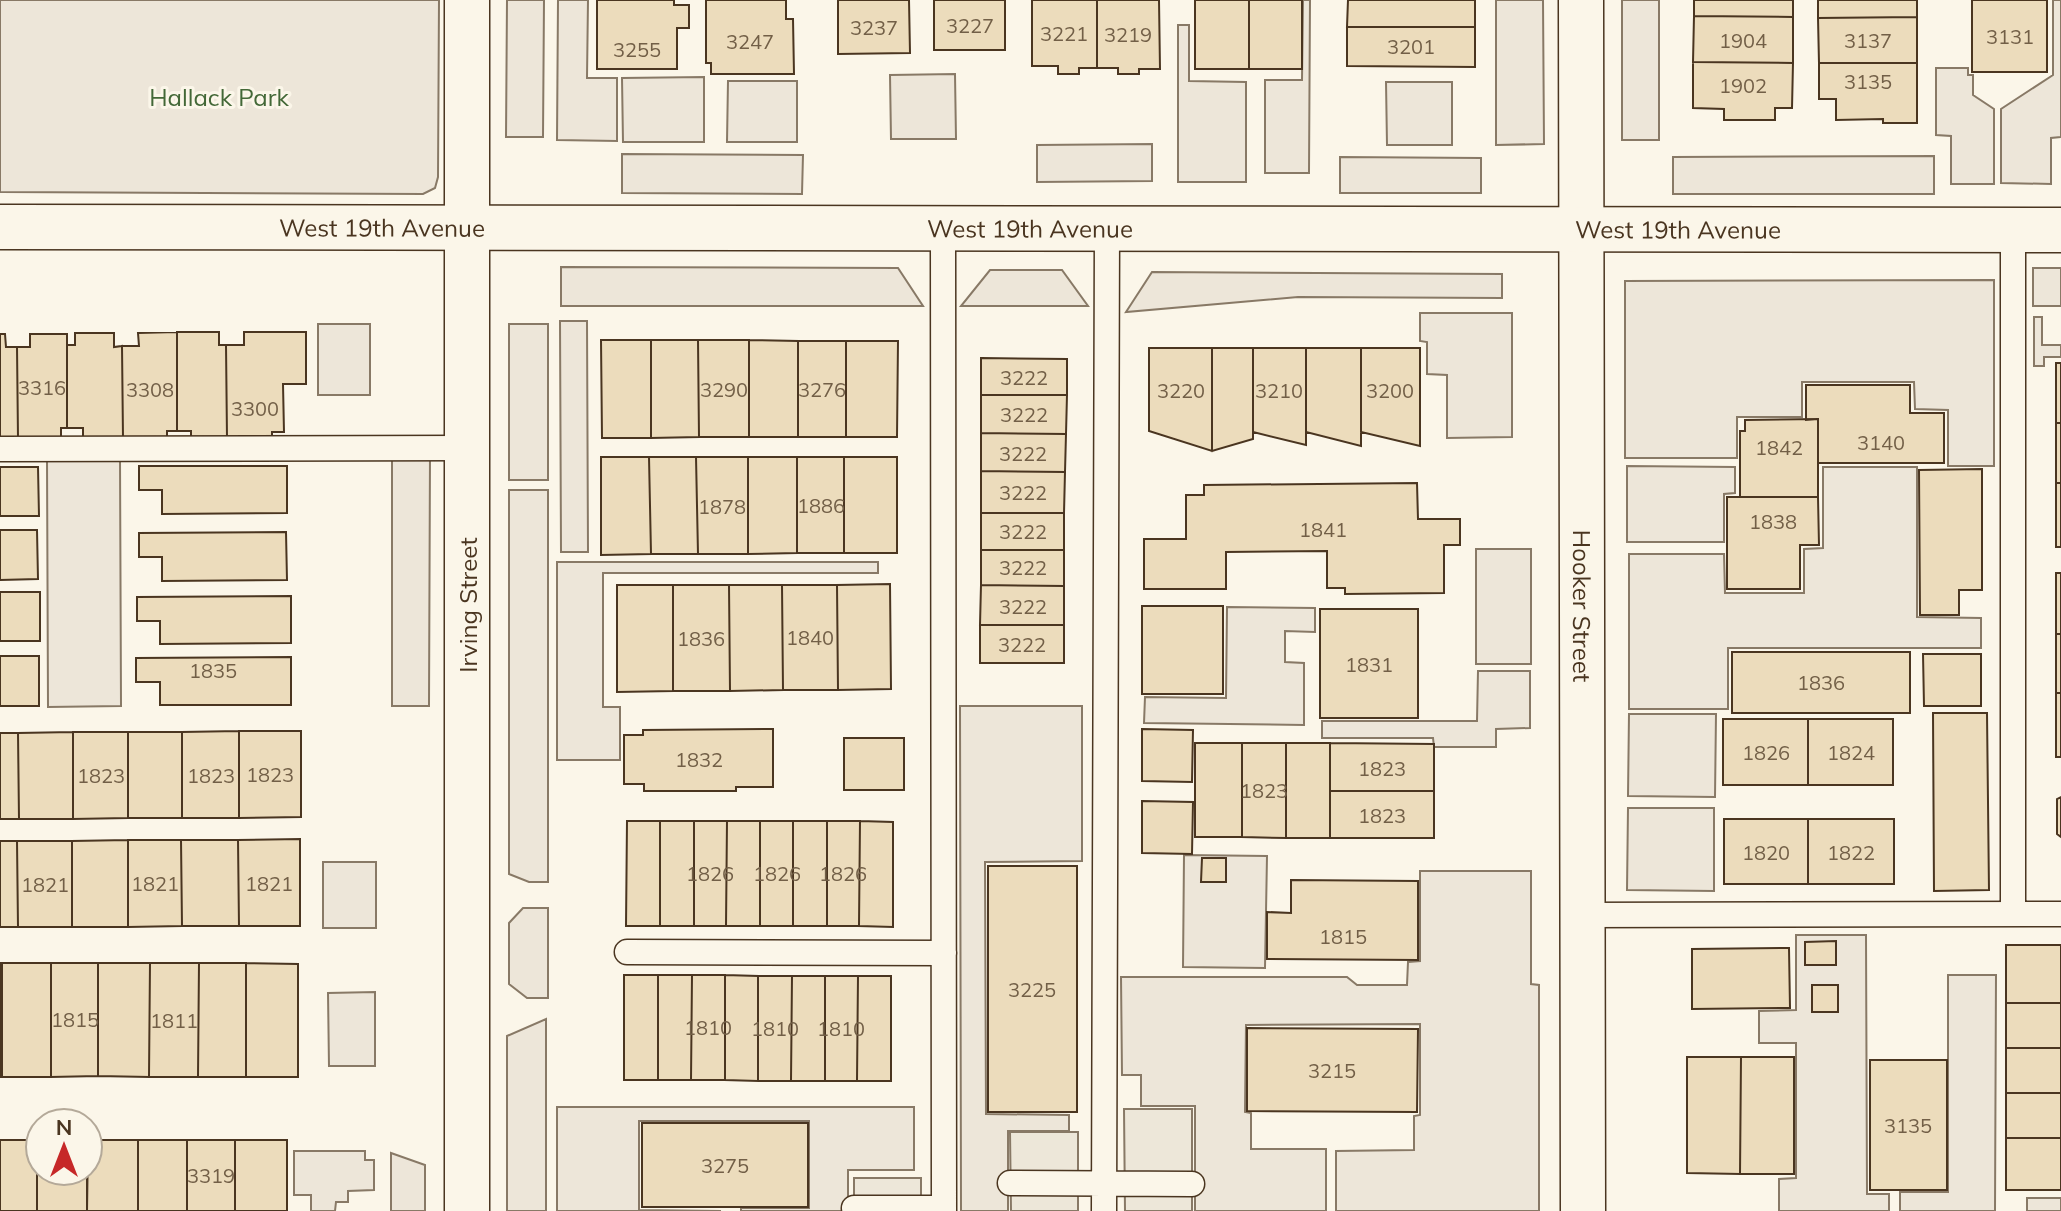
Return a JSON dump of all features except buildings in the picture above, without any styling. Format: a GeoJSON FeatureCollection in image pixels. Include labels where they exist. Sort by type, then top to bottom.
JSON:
{"type":"FeatureCollection","features":[{"type":"Feature","properties":{"kind":"street","name":"Irving Street"},"geometry":{"type":"LineString","coordinates":[[467,0],[467,1211]]}},
{"type":"Feature","properties":{"kind":"street","name":"Hooker Street"},"geometry":{"type":"LineString","coordinates":[[1581,0],[1583,1211]]}},
{"type":"Feature","properties":{"kind":"street","name":"West 19th Avenue"},"geometry":{"type":"LineString","coordinates":[[0,227],[2061,230]]}},
{"type":"Feature","properties":{"kind":"lane"},"geometry":{"type":"LineString","coordinates":[[854,1208],[944,1210],[943,229]]}},
{"type":"Feature","properties":{"kind":"lane"},"geometry":{"type":"LineString","coordinates":[[1104,1211],[1107,229]]}},
{"type":"Feature","properties":{"kind":"lane"},"geometry":{"type":"LineString","coordinates":[[2013,230],[2013,914]]}},
{"type":"Feature","properties":{"kind":"lane"},"geometry":{"type":"LineString","coordinates":[[0,449],[468,448]]}},
{"type":"Feature","properties":{"kind":"lane"},"geometry":{"type":"LineString","coordinates":[[1583,915],[2061,914]]}},
{"type":"Feature","properties":{"kind":"lane"},"geometry":{"type":"LineString","coordinates":[[627,952],[944,953]]}},
{"type":"Feature","properties":{"kind":"lane"},"geometry":{"type":"LineString","coordinates":[[1010,1183],[1192,1184]]}},
{"type":"Feature","properties":{"kind":"green space","name":"Hallack Park"},"geometry":{"type":"Polygon","coordinates":[[[0,0],[439,0],[438,177],[435,188],[423,194],[0,192],[0,0]]]}},
{"type":"Feature","properties":{"kind":"green space"},"geometry":{"type":"Polygon","coordinates":[[[507,0],[544,0],[543,137],[506,137],[507,0]]]}},
{"type":"Feature","properties":{"kind":"green space"},"geometry":{"type":"Polygon","coordinates":[[[558,0],[588,0],[587,78],[617,78],[617,141],[557,140],[558,0]]]}},
{"type":"Feature","properties":{"kind":"green space"},"geometry":{"type":"Polygon","coordinates":[[[1303,0],[1310,0],[1309,173],[1265,173],[1265,80],[1302,80],[1303,0]]]}},
{"type":"Feature","properties":{"kind":"green space"},"geometry":{"type":"Polygon","coordinates":[[[1496,0],[1543,0],[1544,144],[1496,145],[1496,0]]]}},
{"type":"Feature","properties":{"kind":"green space"},"geometry":{"type":"Polygon","coordinates":[[[1622,0],[1659,0],[1659,140],[1622,140],[1622,0]]]}},
{"type":"Feature","properties":{"kind":"green space"},"geometry":{"type":"Polygon","coordinates":[[[2053,0],[2061,0],[2061,137],[2051,138],[2051,184],[2001,183],[2001,109],[2053,75],[2053,0]]]}},
{"type":"Feature","properties":{"kind":"green space"},"geometry":{"type":"Polygon","coordinates":[[[1178,25],[1189,25],[1189,81],[1246,82],[1246,182],[1178,182],[1178,25]]]}},
{"type":"Feature","properties":{"kind":"green space"},"geometry":{"type":"Polygon","coordinates":[[[1936,68],[1968,68],[1968,75],[1973,75],[1973,95],[1994,109],[1994,184],[1951,184],[1951,136],[1936,135],[1936,68]]]}},
{"type":"Feature","properties":{"kind":"green space"},"geometry":{"type":"Polygon","coordinates":[[[955,74],[956,139],[891,139],[890,75],[955,74]]]}},
{"type":"Feature","properties":{"kind":"green space"},"geometry":{"type":"Polygon","coordinates":[[[704,77],[704,142],[623,142],[622,78],[704,77]]]}},
{"type":"Feature","properties":{"kind":"green space"},"geometry":{"type":"Polygon","coordinates":[[[728,81],[797,81],[797,142],[727,142],[728,81]]]}},
{"type":"Feature","properties":{"kind":"green space"},"geometry":{"type":"Polygon","coordinates":[[[1386,82],[1452,82],[1452,145],[1387,145],[1386,82]]]}},
{"type":"Feature","properties":{"kind":"green space"},"geometry":{"type":"Polygon","coordinates":[[[1152,144],[1152,181],[1037,182],[1037,145],[1152,144]]]}},
{"type":"Feature","properties":{"kind":"green space"},"geometry":{"type":"Polygon","coordinates":[[[622,154],[803,155],[802,194],[622,193],[622,154]]]}},
{"type":"Feature","properties":{"kind":"green space"},"geometry":{"type":"Polygon","coordinates":[[[1934,156],[1934,194],[1673,194],[1673,157],[1934,156]]]}},
{"type":"Feature","properties":{"kind":"green space"},"geometry":{"type":"Polygon","coordinates":[[[1340,157],[1481,158],[1481,193],[1340,193],[1340,157]]]}},
{"type":"Feature","properties":{"kind":"green space"},"geometry":{"type":"Polygon","coordinates":[[[561,267],[898,268],[923,306],[561,306],[561,267]]]}},
{"type":"Feature","properties":{"kind":"green space"},"geometry":{"type":"Polygon","coordinates":[[[2033,268],[2061,268],[2061,306],[2033,306],[2033,268]]]}},
{"type":"Feature","properties":{"kind":"green space"},"geometry":{"type":"Polygon","coordinates":[[[990,270],[1062,270],[1088,306],[961,306],[990,270]]]}},
{"type":"Feature","properties":{"kind":"green space"},"geometry":{"type":"Polygon","coordinates":[[[1152,272],[1502,274],[1502,298],[1298,297],[1126,312],[1152,272]]]}},
{"type":"Feature","properties":{"kind":"green space"},"geometry":{"type":"Polygon","coordinates":[[[1994,280],[1994,466],[1948,466],[1948,410],[1915,409],[1914,382],[1802,382],[1802,417],[1737,417],[1737,458],[1625,458],[1625,281],[1994,280]]]}},
{"type":"Feature","properties":{"kind":"green space"},"geometry":{"type":"Polygon","coordinates":[[[1420,313],[1512,313],[1512,437],[1447,438],[1447,375],[1427,374],[1427,342],[1420,341],[1420,313]]]}},
{"type":"Feature","properties":{"kind":"green space"},"geometry":{"type":"Polygon","coordinates":[[[2034,317],[2042,317],[2042,345],[2061,345],[2061,357],[2044,357],[2044,366],[2034,366],[2034,317]]]}},
{"type":"Feature","properties":{"kind":"green space"},"geometry":{"type":"Polygon","coordinates":[[[560,321],[587,321],[588,552],[561,552],[560,321]]]}},
{"type":"Feature","properties":{"kind":"green space"},"geometry":{"type":"Polygon","coordinates":[[[318,324],[370,324],[370,395],[318,395],[318,324]]]}},
{"type":"Feature","properties":{"kind":"green space"},"geometry":{"type":"Polygon","coordinates":[[[509,324],[548,324],[548,480],[509,480],[509,324]]]}},
{"type":"Feature","properties":{"kind":"green space"},"geometry":{"type":"Polygon","coordinates":[[[392,455],[430,455],[429,706],[392,706],[392,455]]]}},
{"type":"Feature","properties":{"kind":"green space"},"geometry":{"type":"Polygon","coordinates":[[[120,457],[121,706],[48,707],[47,458],[120,457]]]}},
{"type":"Feature","properties":{"kind":"green space"},"geometry":{"type":"Polygon","coordinates":[[[1627,466],[1735,467],[1735,493],[1724,494],[1724,542],[1627,542],[1627,466]]]}},
{"type":"Feature","properties":{"kind":"green space"},"geometry":{"type":"Polygon","coordinates":[[[1823,467],[1917,467],[1917,617],[1981,618],[1981,648],[1728,648],[1728,709],[1629,709],[1629,554],[1724,554],[1725,593],[1804,593],[1804,549],[1823,548],[1823,467]]]}},
{"type":"Feature","properties":{"kind":"green space"},"geometry":{"type":"Polygon","coordinates":[[[509,490],[548,490],[548,882],[529,882],[509,874],[509,490]]]}},
{"type":"Feature","properties":{"kind":"green space"},"geometry":{"type":"Polygon","coordinates":[[[1476,549],[1531,549],[1531,664],[1476,664],[1476,549]]]}},
{"type":"Feature","properties":{"kind":"green space"},"geometry":{"type":"Polygon","coordinates":[[[557,562],[878,562],[878,573],[603,573],[603,707],[620,707],[620,760],[557,760],[557,562]]]}},
{"type":"Feature","properties":{"kind":"green space"},"geometry":{"type":"Polygon","coordinates":[[[1227,607],[1315,608],[1315,632],[1285,631],[1285,662],[1304,663],[1304,725],[1144,723],[1145,697],[1226,698],[1227,607]]]}},
{"type":"Feature","properties":{"kind":"green space"},"geometry":{"type":"Polygon","coordinates":[[[1478,671],[1530,671],[1530,728],[1496,729],[1496,747],[1434,747],[1433,738],[1322,738],[1322,721],[1477,721],[1478,671]]]}},
{"type":"Feature","properties":{"kind":"green space"},"geometry":{"type":"Polygon","coordinates":[[[960,706],[1082,706],[1082,861],[985,862],[986,1114],[1069,1115],[1069,1131],[1008,1131],[1008,1211],[961,1211],[960,706]]]}},
{"type":"Feature","properties":{"kind":"green space"},"geometry":{"type":"Polygon","coordinates":[[[1629,714],[1716,714],[1715,797],[1628,796],[1629,714]]]}},
{"type":"Feature","properties":{"kind":"green space"},"geometry":{"type":"Polygon","coordinates":[[[1628,808],[1714,808],[1714,891],[1627,890],[1628,808]]]}},
{"type":"Feature","properties":{"kind":"green space"},"geometry":{"type":"Polygon","coordinates":[[[1184,855],[1267,856],[1265,968],[1183,967],[1184,855]]]}},
{"type":"Feature","properties":{"kind":"green space"},"geometry":{"type":"Polygon","coordinates":[[[323,862],[376,862],[376,928],[323,928],[323,862]]]}},
{"type":"Feature","properties":{"kind":"green space"},"geometry":{"type":"Polygon","coordinates":[[[1420,871],[1531,871],[1531,984],[1539,985],[1539,1211],[1336,1211],[1336,1151],[1414,1150],[1414,1116],[1420,1115],[1420,1024],[1246,1025],[1245,1112],[1251,1113],[1251,1149],[1326,1149],[1326,1211],[1195,1211],[1195,1106],[1141,1106],[1141,1075],[1122,1075],[1121,977],[1347,977],[1357,985],[1407,985],[1408,962],[1420,961],[1420,871]]]}},
{"type":"Feature","properties":{"kind":"green space"},"geometry":{"type":"Polygon","coordinates":[[[523,908],[548,908],[548,998],[527,998],[509,984],[509,923],[523,908]]]}},
{"type":"Feature","properties":{"kind":"green space"},"geometry":{"type":"Polygon","coordinates":[[[1796,935],[1866,935],[1867,1194],[1889,1194],[1889,1211],[1779,1211],[1779,1179],[1796,1178],[1796,1043],[1759,1043],[1759,1011],[1796,1010],[1796,935]]]}},
{"type":"Feature","properties":{"kind":"green space"},"geometry":{"type":"Polygon","coordinates":[[[1948,975],[1996,975],[1995,1211],[1900,1211],[1900,1192],[1948,1192],[1948,975]]]}},
{"type":"Feature","properties":{"kind":"green space"},"geometry":{"type":"Polygon","coordinates":[[[375,992],[375,1066],[329,1066],[328,993],[375,992]]]}},
{"type":"Feature","properties":{"kind":"green space"},"geometry":{"type":"Polygon","coordinates":[[[546,1019],[546,1211],[507,1211],[507,1036],[546,1019]]]}},
{"type":"Feature","properties":{"kind":"green space"},"geometry":{"type":"Polygon","coordinates":[[[557,1107],[914,1107],[914,1170],[848,1170],[848,1211],[741,1211],[741,1208],[809,1208],[809,1121],[639,1121],[639,1210],[721,1211],[557,1211],[557,1107]]]}},
{"type":"Feature","properties":{"kind":"green space"},"geometry":{"type":"Polygon","coordinates":[[[294,1151],[365,1151],[365,1160],[374,1160],[374,1190],[348,1191],[348,1202],[336,1202],[335,1211],[311,1211],[311,1195],[294,1195],[294,1151]]]}},
{"type":"Feature","properties":{"kind":"green space"},"geometry":{"type":"Polygon","coordinates":[[[391,1153],[425,1165],[425,1211],[391,1211],[391,1153]]]}},
{"type":"Feature","properties":{"kind":"green space"},"geometry":{"type":"Polygon","coordinates":[[[2027,1198],[2061,1198],[2061,1211],[2027,1211],[2027,1198]]]}},
{"type":"Feature","properties":{"kind":"shaded area"},"geometry":{"type":"Polygon","coordinates":[[[1124,1109],[1192,1109],[1192,1211],[1125,1211],[1124,1109]]]}},
{"type":"Feature","properties":{"kind":"shaded area"},"geometry":{"type":"Polygon","coordinates":[[[1010,1132],[1078,1132],[1078,1211],[1011,1211],[1010,1132]]]}},
{"type":"Feature","properties":{"kind":"shaded area"},"geometry":{"type":"Polygon","coordinates":[[[854,1178],[921,1178],[921,1211],[854,1211],[854,1178]]]}}]}
